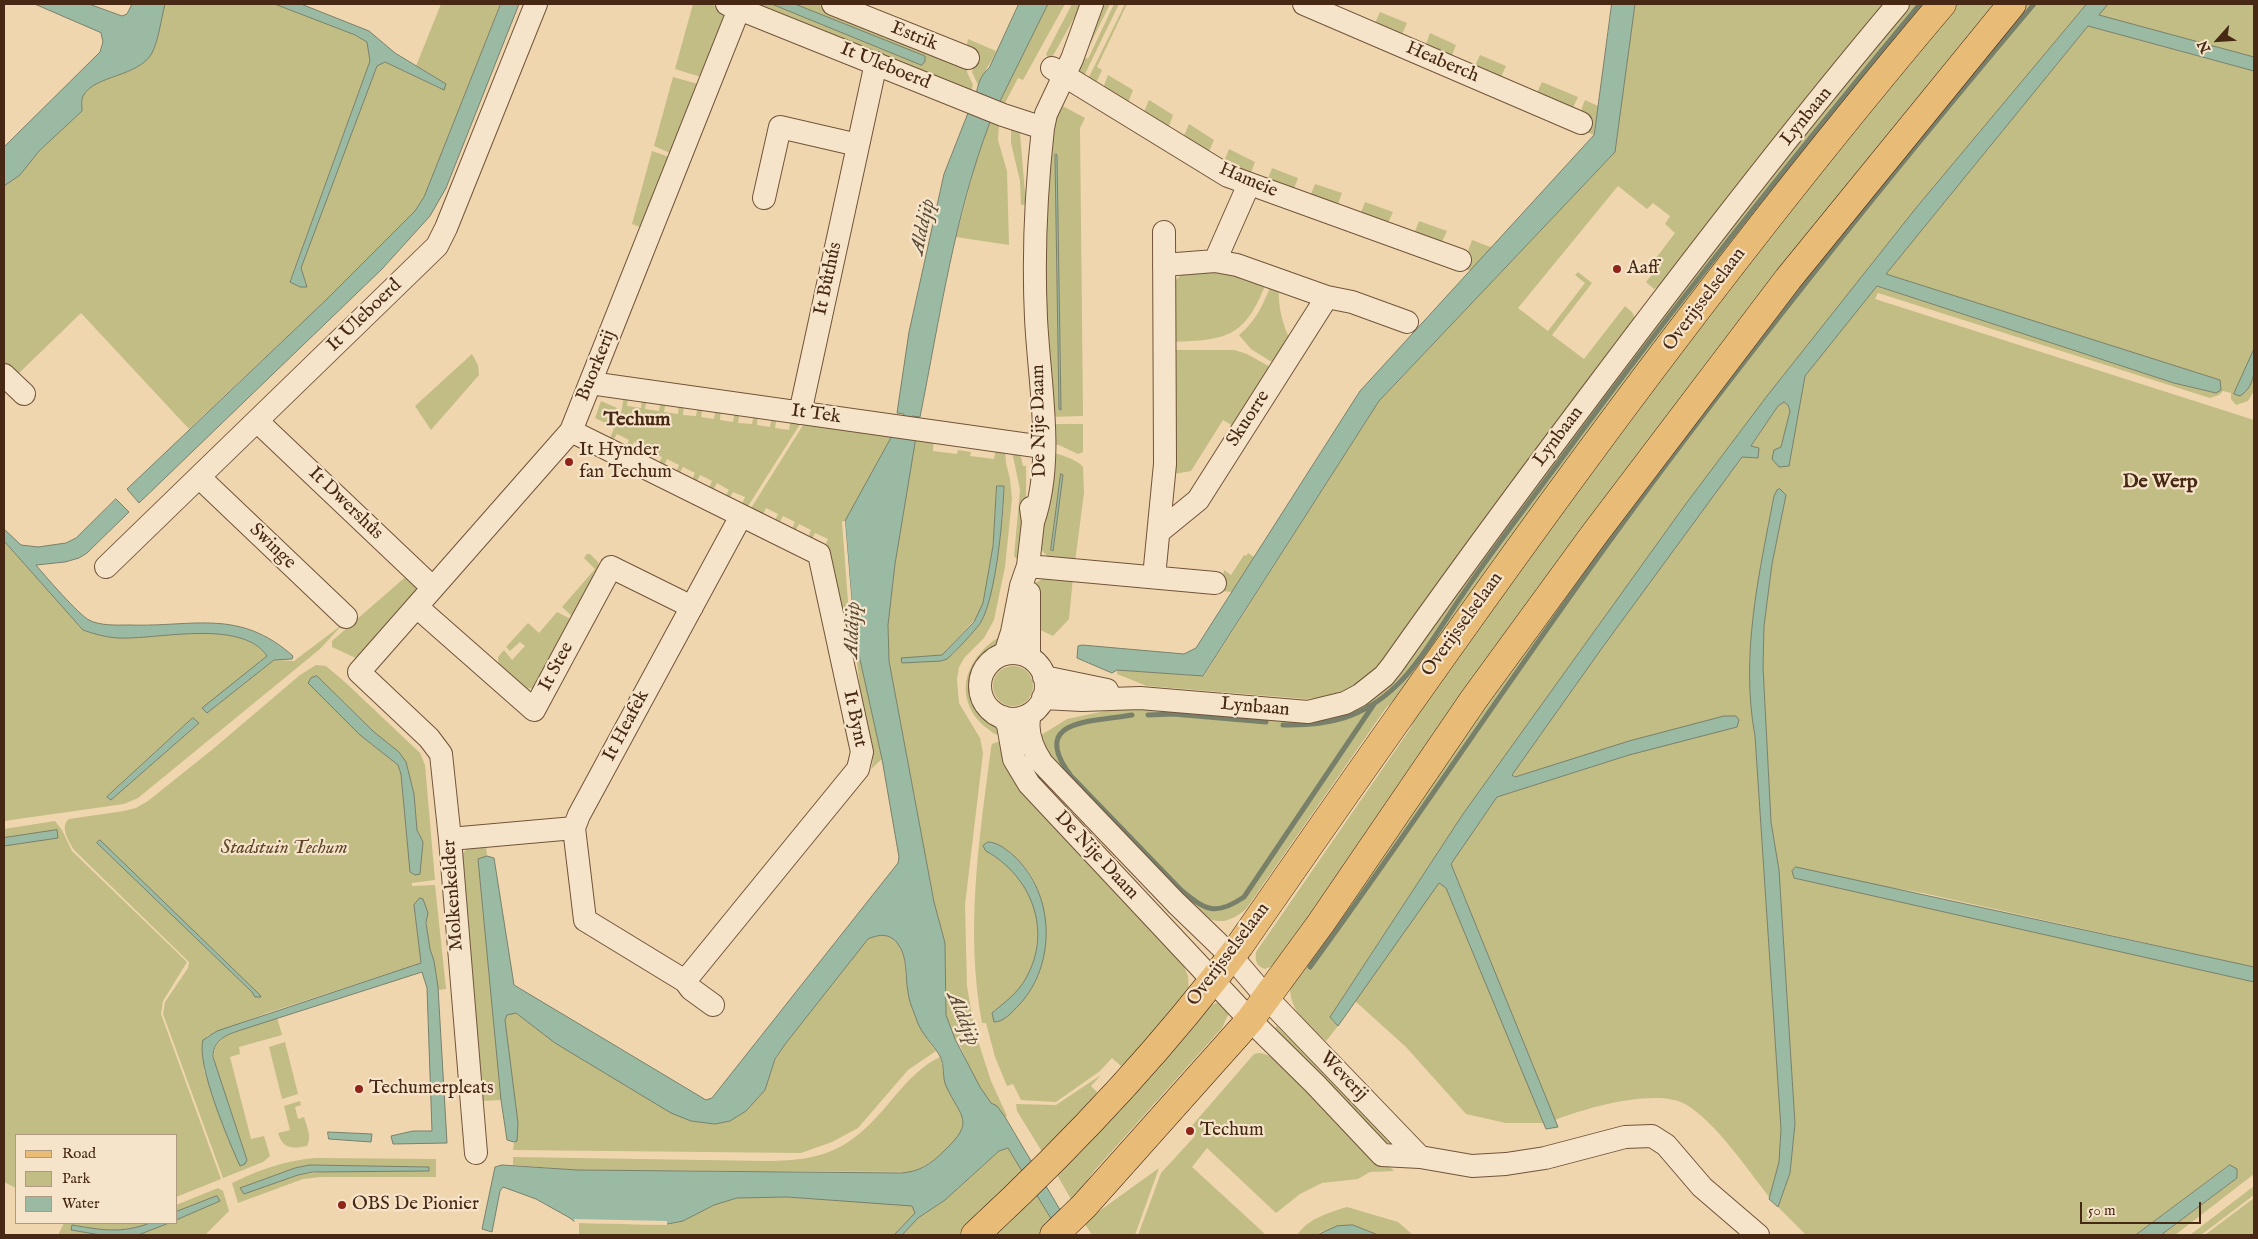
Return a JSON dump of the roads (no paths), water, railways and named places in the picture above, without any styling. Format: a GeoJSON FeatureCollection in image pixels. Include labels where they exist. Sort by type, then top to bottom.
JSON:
{"type":"FeatureCollection","features":[{"type":"Feature","properties":{"kind":"main road","name":"Overijsselselaan"},"geometry":{"type":"LineString","coordinates":[[975,1235],[1055,1158],[1128,1081],[1213,981],[1416,691],[1551,503],[1745,248],[1942,4]]}},
{"type":"Feature","properties":{"kind":"main road"},"geometry":{"type":"LineString","coordinates":[[1054,1235],[1084,1206],[1250,1020],[1321,924],[1474,699],[1593,536],[1788,279],[2012,4]]}},
{"type":"Feature","properties":{"kind":"street","name":"It Uleboerd"},"geometry":{"type":"LineString","coordinates":[[106,567],[437,246],[446,228],[536,4]]}},
{"type":"Feature","properties":{"kind":"street","name":"Estrik"},"geometry":{"type":"LineString","coordinates":[[833,4],[968,58]]}},
{"type":"Feature","properties":{"kind":"street","name":"De Nije Daam"},"geometry":{"type":"LineString","coordinates":[[1029,657],[1030,589],[1028,568],[1033,522],[1036,446],[1036,320],[1035,224],[1031,201],[1026,133],[1035,126],[1058,71],[1089,18],[1091,4]]}},
{"type":"Feature","properties":{"kind":"street","name":"Heaberch"},"geometry":{"type":"LineString","coordinates":[[1304,4],[1580,122]]}},
{"type":"Feature","properties":{"kind":"street","name":"Lynbaan"},"geometry":{"type":"LineString","coordinates":[[1039,696],[1082,700],[1140,698],[1308,712],[1345,703],[1360,695],[1384,676],[1648,317],[1746,191],[1898,4]]}},
{"type":"Feature","properties":{"kind":"street","name":"It Uleboerd"},"geometry":{"type":"LineString","coordinates":[[736,5],[1035,126]]}},
{"type":"Feature","properties":{"kind":"street","name":"Buorkerij"},"geometry":{"type":"LineString","coordinates":[[359,672],[571,431],[736,5]]}},
{"type":"Feature","properties":{"kind":"street","name":"It Bûthús"},"geometry":{"type":"LineString","coordinates":[[800,413],[876,63]]}},
{"type":"Feature","properties":{"kind":"street","name":"Hameie"},"geometry":{"type":"LineString","coordinates":[[1058,71],[1228,176],[1460,260]]}},
{"type":"Feature","properties":{"kind":"street"},"geometry":{"type":"LineString","coordinates":[[764,198],[780,127],[858,145]]}},
{"type":"Feature","properties":{"kind":"street"},"geometry":{"type":"LineString","coordinates":[[1215,261],[1249,184]]}},
{"type":"Feature","properties":{"kind":"street"},"geometry":{"type":"LineString","coordinates":[[1154,577],[1160,531],[1165,464],[1164,232]]}},
{"type":"Feature","properties":{"kind":"street"},"geometry":{"type":"LineString","coordinates":[[1164,265],[1215,261],[1237,265],[1327,297],[1352,302],[1407,322]]}},
{"type":"Feature","properties":{"kind":"street","name":"Skuorre"},"geometry":{"type":"LineString","coordinates":[[1160,531],[1198,500],[1327,297]]}},
{"type":"Feature","properties":{"kind":"street"},"geometry":{"type":"LineString","coordinates":[[4,375],[24,394]]}},
{"type":"Feature","properties":{"kind":"street","name":"It Tek"},"geometry":{"type":"LineString","coordinates":[[590,383],[1036,446]]}},
{"type":"Feature","properties":{"kind":"street","name":"It Dwershûs"},"geometry":{"type":"LineString","coordinates":[[257,421],[433,588]]}},
{"type":"Feature","properties":{"kind":"street","name":"It Bynt"},"geometry":{"type":"LineString","coordinates":[[571,431],[819,554],[862,758],[858,769],[685,981]]}},
{"type":"Feature","properties":{"kind":"street","name":"Swinge"},"geometry":{"type":"LineString","coordinates":[[199,477],[346,616]]}},
{"type":"Feature","properties":{"kind":"street","name":"It Heafek"},"geometry":{"type":"LineString","coordinates":[[574,828],[576,821],[741,516]]}},
{"type":"Feature","properties":{"kind":"street","name":"It Stee"},"geometry":{"type":"LineString","coordinates":[[417,607],[534,710],[611,566],[692,607]]}},
{"type":"Feature","properties":{"kind":"street","name":"De Nije Daam"},"geometry":{"type":"LineString","coordinates":[[1005,654],[1012,632],[1021,586],[1028,568]]}},
{"type":"Feature","properties":{"kind":"street"},"geometry":{"type":"LineString","coordinates":[[1028,568],[1215,583]]}},
{"type":"Feature","properties":{"kind":"street"},"geometry":{"type":"LineString","coordinates":[[1013,652],[1029,657],[1041,669],[1039,696],[1015,718],[1003,717],[989,708],[984,701],[980,685],[985,668],[997,657],[1013,652]]}},
{"type":"Feature","properties":{"kind":"street","name":"Molkenkelder"},"geometry":{"type":"LineString","coordinates":[[359,672],[438,748],[442,762],[476,1153]]}},
{"type":"Feature","properties":{"kind":"street","name":"De Nije Daam"},"geometry":{"type":"LineString","coordinates":[[1039,696],[1028,723],[1030,738],[1036,754],[1042,763],[1176,903],[1232,956],[1267,998]]}},
{"type":"Feature","properties":{"kind":"street","name":"De Nije Daam"},"geometry":{"type":"LineString","coordinates":[[1003,717],[1008,725],[1014,759],[1029,784],[1250,1020]]}},
{"type":"Feature","properties":{"kind":"street"},"geometry":{"type":"LineString","coordinates":[[450,839],[574,828],[585,920],[685,981],[691,989],[713,1005]]}},
{"type":"Feature","properties":{"kind":"street","name":"Weverij"},"geometry":{"type":"LineString","coordinates":[[1267,998],[1420,1156]]}},
{"type":"Feature","properties":{"kind":"street","name":"Weverij"},"geometry":{"type":"LineString","coordinates":[[1250,1020],[1315,1084],[1382,1155],[1420,1156]]}},
{"type":"Feature","properties":{"kind":"street"},"geometry":{"type":"LineString","coordinates":[[1420,1156],[1472,1166],[1506,1164],[1545,1158],[1625,1137],[1652,1136],[1666,1145],[1702,1187],[1758,1235]]}},
{"type":"Feature","properties":{"kind":"water"},"geometry":{"type":"Polygon","coordinates":[[[35,4],[89,4],[122,16],[127,14],[132,4],[165,4],[156,42],[152,53],[146,61],[89,89],[82,98],[82,111],[39,151],[20,175],[4,186],[4,147],[100,52],[103,42],[101,33],[35,4]]]}},
{"type":"Feature","properties":{"kind":"water"},"geometry":{"type":"Polygon","coordinates":[[[275,4],[301,4],[369,31],[395,53],[446,84],[444,90],[385,62],[377,66],[301,268],[307,287],[300,287],[290,282],[370,61],[367,42],[355,35],[275,4]]]}},
{"type":"Feature","properties":{"kind":"water"},"geometry":{"type":"Polygon","coordinates":[[[501,4],[519,4],[446,188],[430,216],[382,269],[139,503],[127,489],[327,299],[415,211],[424,197],[501,4]]]}},
{"type":"Feature","properties":{"kind":"water"},"geometry":{"type":"Polygon","coordinates":[[[772,4],[795,4],[925,56],[925,61],[922,65],[772,4]]]}},
{"type":"Feature","properties":{"kind":"water","name":"Alddjip"},"geometry":{"type":"Polygon","coordinates":[[[1019,4],[1048,4],[998,105],[982,118],[990,122],[977,158],[957,231],[920,417],[912,416],[908,436],[916,437],[895,564],[888,625],[889,661],[934,902],[945,943],[946,1015],[955,1039],[980,1087],[991,1103],[997,1106],[1005,1117],[1075,1235],[1061,1235],[1008,1148],[999,1151],[945,1200],[918,1218],[902,1235],[894,1235],[915,1213],[912,1206],[787,1197],[737,1198],[714,1205],[683,1221],[668,1224],[575,1222],[536,1199],[503,1187],[500,1191],[492,1232],[482,1229],[495,1167],[502,1165],[577,1170],[901,1173],[919,1169],[934,1160],[960,1133],[963,1119],[946,1086],[942,1060],[919,1026],[910,1003],[905,961],[901,949],[895,940],[888,936],[880,935],[868,939],[786,1043],[775,1059],[765,1090],[746,1111],[730,1121],[715,1124],[691,1121],[671,1113],[555,1043],[516,1013],[507,1015],[505,1020],[518,1123],[517,1141],[507,1140],[501,1100],[478,859],[487,856],[494,858],[514,985],[706,1100],[712,1098],[898,863],[899,857],[882,759],[859,655],[856,655],[845,521],[893,434],[901,435],[904,414],[897,413],[909,332],[944,174],[968,113],[974,115],[977,90],[981,77],[989,68],[1019,4]]]}},
{"type":"Feature","properties":{"kind":"water"},"geometry":{"type":"Polygon","coordinates":[[[1612,4],[1635,4],[1615,152],[1379,401],[1203,676],[1117,670],[1112,673],[1077,658],[1078,646],[1082,645],[1184,654],[1196,648],[1360,391],[1594,135],[1612,4]]]}},
{"type":"Feature","properties":{"kind":"water"},"geometry":{"type":"Polygon","coordinates":[[[2087,4],[2108,4],[2099,15],[2254,57],[2254,71],[2088,26],[1886,274],[2220,380],[2221,390],[2216,393],[2174,383],[1877,286],[1805,376],[1789,466],[1779,467],[1772,459],[1774,450],[1781,447],[1790,411],[1788,405],[1784,402],[1778,406],[1751,446],[1759,448],[1758,458],[1742,457],[1602,648],[1512,775],[1515,777],[1629,741],[1724,716],[1736,716],[1739,720],[1737,727],[1629,755],[1497,797],[1451,864],[1558,1127],[1546,1129],[1446,888],[1439,883],[1338,1026],[1330,1017],[1463,814],[1685,505],[1767,396],[1916,208],[2087,4]]]}},
{"type":"Feature","properties":{"kind":"water"},"geometry":{"type":"Polygon","coordinates":[[[1057,155],[1061,410],[1059,409],[1057,155]]]}},
{"type":"Feature","properties":{"kind":"water"},"geometry":{"type":"Polygon","coordinates":[[[2254,349],[2252,381],[2240,396],[2234,394],[2254,349]]]}},
{"type":"Feature","properties":{"kind":"water"},"geometry":{"type":"Polygon","coordinates":[[[1061,474],[1063,475],[1053,551],[1051,550],[1061,474]]]}},
{"type":"Feature","properties":{"kind":"water"},"geometry":{"type":"Polygon","coordinates":[[[997,486],[1004,486],[1000,536],[995,576],[981,622],[947,659],[902,663],[901,658],[942,655],[974,622],[983,603],[993,546],[997,486]]]}},
{"type":"Feature","properties":{"kind":"water"},"geometry":{"type":"Polygon","coordinates":[[[1780,489],[1786,495],[1772,564],[1764,626],[1763,667],[1771,822],[1779,870],[1795,1124],[1790,1173],[1778,1207],[1769,1199],[1779,1162],[1781,1129],[1755,736],[1751,706],[1750,645],[1757,585],[1774,496],[1777,490],[1780,489]]]}},
{"type":"Feature","properties":{"kind":"water"},"geometry":{"type":"Polygon","coordinates":[[[116,499],[129,512],[87,553],[79,558],[65,562],[36,565],[84,617],[109,625],[215,623],[235,626],[254,631],[273,641],[293,656],[292,659],[274,660],[207,713],[202,708],[267,656],[255,644],[238,637],[219,634],[117,638],[83,630],[4,541],[4,529],[21,545],[38,547],[66,543],[76,538],[116,499]]]}},
{"type":"Feature","properties":{"kind":"water"},"geometry":{"type":"Polygon","coordinates":[[[317,676],[374,732],[399,752],[406,762],[414,794],[417,830],[423,842],[420,874],[415,875],[410,872],[401,774],[398,765],[360,735],[308,683],[311,678],[317,676]]]}},
{"type":"Feature","properties":{"kind":"water"},"geometry":{"type":"Polygon","coordinates":[[[193,718],[199,723],[111,800],[107,797],[193,718]]]}},
{"type":"Feature","properties":{"kind":"water"},"geometry":{"type":"Polygon","coordinates":[[[57,830],[58,838],[4,846],[4,838],[57,830]]]}},
{"type":"Feature","properties":{"kind":"water"},"geometry":{"type":"Polygon","coordinates":[[[100,840],[261,997],[255,997],[97,843],[100,840]]]}},
{"type":"Feature","properties":{"kind":"water"},"geometry":{"type":"Polygon","coordinates":[[[988,842],[995,843],[1005,849],[1028,872],[1044,909],[1046,929],[1045,950],[1040,970],[1031,988],[1019,1005],[998,1022],[994,1022],[992,1013],[1015,993],[1023,983],[1034,960],[1037,923],[1033,906],[1026,890],[1002,862],[986,851],[983,846],[988,842]]]}},
{"type":"Feature","properties":{"kind":"water"},"geometry":{"type":"Polygon","coordinates":[[[1796,867],[2254,967],[2254,982],[1794,878],[1792,871],[1796,867]]]}},
{"type":"Feature","properties":{"kind":"water"},"geometry":{"type":"Polygon","coordinates":[[[420,898],[423,899],[428,913],[426,923],[438,987],[447,1143],[393,1144],[391,1136],[413,1131],[432,1131],[427,988],[422,972],[238,1031],[219,1041],[213,1057],[247,1160],[245,1164],[240,1166],[209,1084],[204,1066],[203,1040],[217,1031],[421,963],[414,905],[420,898]]]}},
{"type":"Feature","properties":{"kind":"water"},"geometry":{"type":"Polygon","coordinates":[[[328,1132],[372,1134],[371,1142],[329,1139],[328,1132]]]}},
{"type":"Feature","properties":{"kind":"water"},"geometry":{"type":"Polygon","coordinates":[[[310,1165],[429,1167],[429,1171],[313,1172],[298,1175],[244,1194],[240,1188],[295,1168],[310,1165]]]}},
{"type":"Feature","properties":{"kind":"water"},"geometry":{"type":"Polygon","coordinates":[[[2230,1165],[2237,1169],[2237,1178],[2161,1235],[2136,1235],[2230,1165]]]}},
{"type":"Feature","properties":{"kind":"water"},"geometry":{"type":"Polygon","coordinates":[[[217,1196],[220,1201],[178,1219],[178,1211],[217,1196]]]}},
{"type":"Feature","properties":{"kind":"water"},"geometry":{"type":"Polygon","coordinates":[[[166,1224],[138,1235],[101,1235],[71,1230],[72,1225],[120,1230],[166,1224]]]}},
{"type":"Feature","properties":{"kind":"water"},"geometry":{"type":"Polygon","coordinates":[[[1353,1225],[1378,1235],[1317,1235],[1337,1226],[1353,1225]]]}},
{"type":"Feature","properties":{"kind":"waterway"},"geometry":{"type":"LineString","coordinates":[[1283,725],[1330,722],[1358,713],[1384,697],[1414,667],[1501,540],[1610,393],[1785,169],[1920,4]]}},
{"type":"Feature","properties":{"kind":"waterway"},"geometry":{"type":"LineString","coordinates":[[1310,967],[1578,585],[1667,463],[1821,264],[2034,4]]}},
{"type":"Feature","properties":{"kind":"waterway"},"geometry":{"type":"LineString","coordinates":[[1132,715],[1083,722],[1070,727],[1061,733],[1057,743],[1060,757],[1071,776],[1181,890],[1197,903],[1218,909],[1226,907],[1244,897],[1374,704]]}},
{"type":"Feature","properties":{"kind":"waterway"},"geometry":{"type":"LineString","coordinates":[[1148,715],[1173,714],[1266,722]]}},
{"type":"Feature","properties":{"kind":"place","name":"Aaff"},"geometry":{"type":"Point","coordinates":[1617,269]}},
{"type":"Feature","properties":{"kind":"place","name":"It Hynder fan Techum"},"geometry":{"type":"Point","coordinates":[569,462]}},
{"type":"Feature","properties":{"kind":"place","name":"Techumerpleats"},"geometry":{"type":"Point","coordinates":[359,1089]}},
{"type":"Feature","properties":{"kind":"place","name":"Techum"},"geometry":{"type":"Point","coordinates":[1190,1131]}},
{"type":"Feature","properties":{"kind":"place","name":"OBS De Pionier"},"geometry":{"type":"Point","coordinates":[342,1205]}},
{"type":"Feature","properties":{"kind":"district","name":"Techum"},"geometry":{"type":"Point","coordinates":[637,421]}},
{"type":"Feature","properties":{"kind":"district","name":"De Werp"},"geometry":{"type":"Point","coordinates":[2160,483]}},
{"type":"Feature","properties":{"kind":"park label","name":"Stadstuin Techum"},"geometry":{"type":"Point","coordinates":[284,849]}}]}
